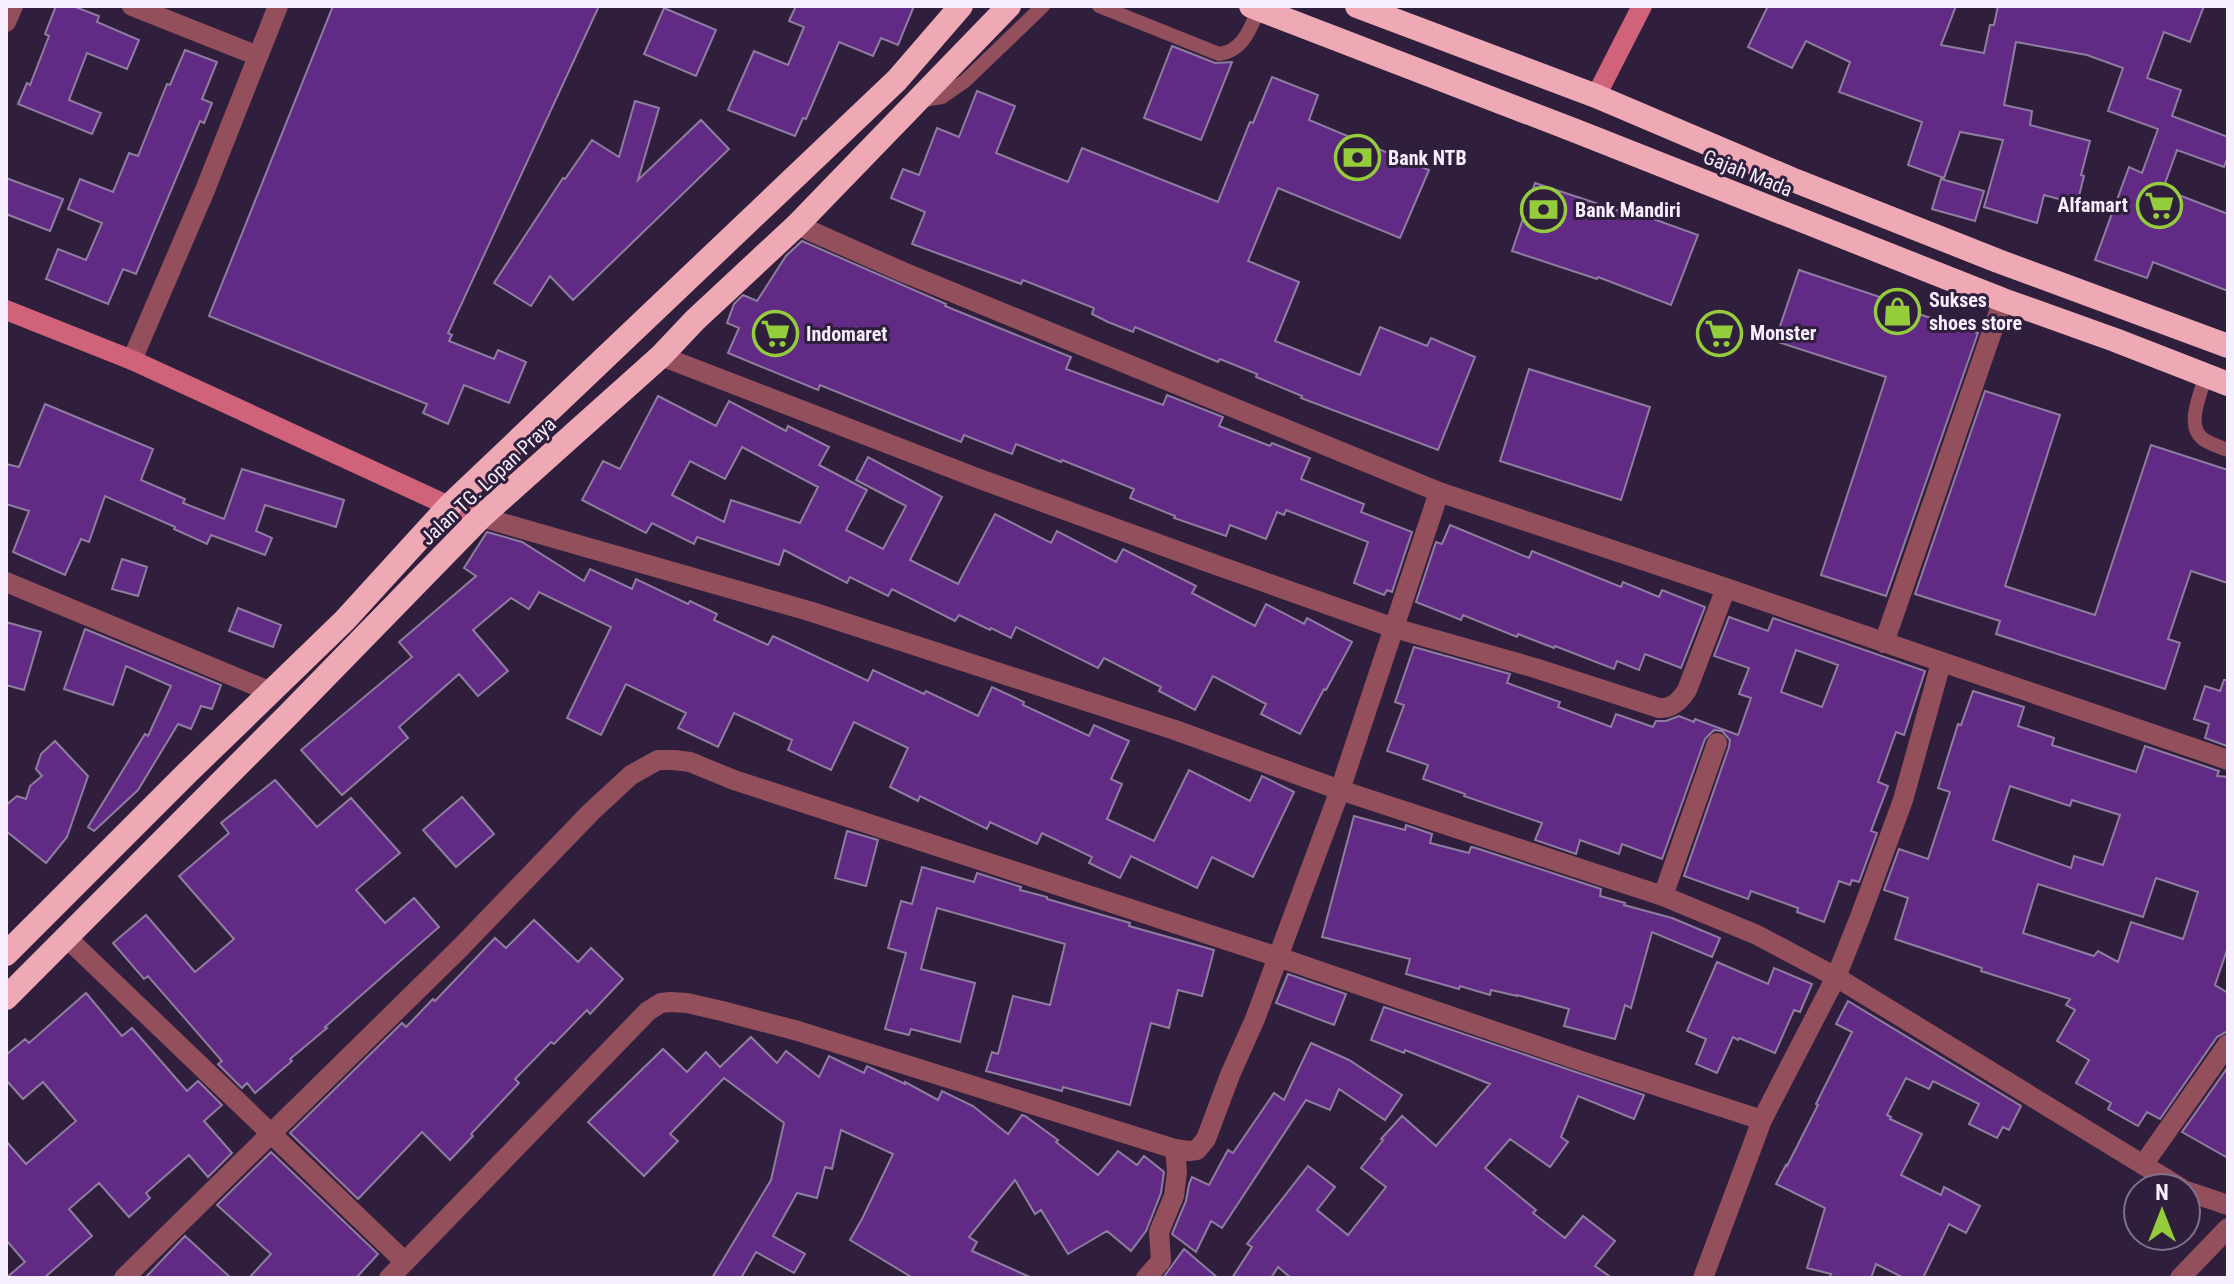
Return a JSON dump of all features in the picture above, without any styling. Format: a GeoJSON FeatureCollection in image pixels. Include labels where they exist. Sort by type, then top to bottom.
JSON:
{"type":"FeatureCollection","features":[{"type":"Feature","properties":{"kind":"highway","name":"Jalan TG. Lopan Praya"},"geometry":{"type":"LineString","coordinates":[[6,954],[345,620],[449,506],[897,80],[961,6]]}},
{"type":"Feature","properties":{"kind":"highway","name":"Jalan TG. Lopan Praya"},"geometry":{"type":"LineString","coordinates":[[6,998],[481,517],[661,356],[797,225],[1009,6]]}},
{"type":"Feature","properties":{"kind":"highway","name":"Gajah Mada"},"geometry":{"type":"LineString","coordinates":[[1357,6],[1596,96],[1984,256],[2228,346]]}},
{"type":"Feature","properties":{"kind":"highway","name":"Gajah Mada"},"geometry":{"type":"LineString","coordinates":[[1255,7],[2003,300],[2217,380]]}},
{"type":"Feature","properties":{"kind":"street"},"geometry":{"type":"LineString","coordinates":[[6,22],[13,6]]}},
{"type":"Feature","properties":{"kind":"street"},"geometry":{"type":"LineString","coordinates":[[132,6],[258,56]]}},
{"type":"Feature","properties":{"kind":"street"},"geometry":{"type":"LineString","coordinates":[[132,360],[205,190],[278,6]]}},
{"type":"Feature","properties":{"kind":"street"},"geometry":{"type":"LineString","coordinates":[[1596,96],[1642,6]]}},
{"type":"Feature","properties":{"kind":"street"},"geometry":{"type":"LineString","coordinates":[[797,225],[903,272],[1439,492],[2228,760]]}},
{"type":"Feature","properties":{"kind":"street"},"geometry":{"type":"LineString","coordinates":[[1884,643],[2003,300]]}},
{"type":"Feature","properties":{"kind":"street"},"geometry":{"type":"LineString","coordinates":[[6,310],[132,360],[449,506],[809,611],[1175,730],[1340,790],[1663,896],[1757,935],[1836,977],[2155,1172]]}},
{"type":"Feature","properties":{"kind":"street"},"geometry":{"type":"LineString","coordinates":[[661,356],[977,478],[1394,628],[1666,708],[1682,699],[1687,690],[1726,588]]}},
{"type":"Feature","properties":{"kind":"street"},"geometry":{"type":"LineString","coordinates":[[389,1278],[637,1022],[661,1003],[687,1003],[798,1031],[1175,1149],[1197,1150],[1206,1139],[1255,1019],[1340,790],[1439,492]]}},
{"type":"Feature","properties":{"kind":"street"},"geometry":{"type":"LineString","coordinates":[[6,582],[271,692]]}},
{"type":"Feature","properties":{"kind":"street"},"geometry":{"type":"LineString","coordinates":[[1703,1278],[1762,1120],[1836,977],[1869,893],[1903,800],[1941,663]]}},
{"type":"Feature","properties":{"kind":"street"},"geometry":{"type":"LineString","coordinates":[[1663,896],[1717,743]]}},
{"type":"Feature","properties":{"kind":"street"},"geometry":{"type":"LineString","coordinates":[[124,1278],[460,948],[591,812],[631,775],[658,760],[690,762],[734,780],[1278,957],[1762,1120]]}},
{"type":"Feature","properties":{"kind":"street"},"geometry":{"type":"LineString","coordinates":[[67,938],[405,1262]]}},
{"type":"Feature","properties":{"kind":"street"},"geometry":{"type":"LineString","coordinates":[[2143,1165],[2228,1044]]}},
{"type":"Feature","properties":{"kind":"street"},"geometry":{"type":"LineString","coordinates":[[1146,1278],[1161,1261],[1159,1232],[1175,1187],[1175,1149]]}},
{"type":"Feature","properties":{"kind":"street"},"geometry":{"type":"LineString","coordinates":[[2202,1196],[2228,1205]]}},
{"type":"Feature","properties":{"kind":"street"},"geometry":{"type":"LineString","coordinates":[[2180,1278],[2228,1228]]}},
{"type":"Feature","properties":{"kind":"lane"},"geometry":{"type":"LineString","coordinates":[[917,101],[942,97],[965,81],[1043,6]]}},
{"type":"Feature","properties":{"kind":"lane"},"geometry":{"type":"LineString","coordinates":[[1099,6],[1219,54],[1230,52],[1243,42],[1255,7]]}},
{"type":"Feature","properties":{"kind":"lane"},"geometry":{"type":"LineString","coordinates":[[2217,380],[2195,419],[2196,427],[2205,441],[2228,450]]}},
{"type":"Feature","properties":{"kind":"building"},"geometry":{"type":"Polygon","coordinates":[[[56,6],[73,6],[99,16],[97,22],[139,40],[127,69],[87,53],[69,100],[101,113],[92,134],[18,104],[27,83],[30,85],[49,36],[45,34],[56,6]]]}},
{"type":"Feature","properties":{"kind":"building"},"geometry":{"type":"Polygon","coordinates":[[[333,6],[599,6],[448,333],[452,335],[449,341],[494,359],[498,350],[526,362],[509,403],[464,385],[448,424],[423,413],[427,404],[209,316],[333,6]]]}},
{"type":"Feature","properties":{"kind":"building"},"geometry":{"type":"Polygon","coordinates":[[[796,6],[914,6],[898,45],[881,38],[873,56],[839,42],[806,119],[803,118],[795,136],[728,110],[754,51],[788,65],[804,27],[789,21],[796,6]]]}},
{"type":"Feature","properties":{"kind":"building"},"geometry":{"type":"Polygon","coordinates":[[[1768,6],[1956,6],[1941,45],[1984,53],[1998,6],[2204,6],[2190,42],[2164,32],[2147,78],[2181,90],[2172,116],[2228,137],[2228,156],[2224,167],[2177,150],[2163,189],[2228,214],[2228,291],[2153,262],[2147,278],[2095,260],[2129,167],[2142,173],[2158,129],[2108,111],[2123,68],[2087,55],[2016,42],[2004,105],[2032,111],[2030,125],[2090,141],[2077,204],[2044,195],[2037,223],[1984,207],[2003,140],[1960,132],[1944,178],[1908,165],[1922,122],[1839,92],[1850,62],[1806,41],[1792,68],[1748,47],[1768,6]]]}},
{"type":"Feature","properties":{"kind":"building"},"geometry":{"type":"Polygon","coordinates":[[[664,8],[716,30],[696,76],[644,54],[664,8]]]}},
{"type":"Feature","properties":{"kind":"building"},"geometry":{"type":"Polygon","coordinates":[[[1172,46],[1215,63],[1232,62],[1201,140],[1144,118],[1172,46]]]}},
{"type":"Feature","properties":{"kind":"building"},"geometry":{"type":"Polygon","coordinates":[[[185,50],[217,62],[202,99],[212,103],[204,123],[200,121],[136,274],[123,269],[108,304],[46,279],[58,249],[86,260],[102,223],[68,209],[80,179],[113,192],[129,153],[138,156],[167,84],[170,85],[185,50]]]}},
{"type":"Feature","properties":{"kind":"building"},"geometry":{"type":"Polygon","coordinates":[[[1272,77],[1318,95],[1309,120],[1429,170],[1400,238],[1278,188],[1248,261],[1299,282],[1275,341],[1360,375],[1380,327],[1427,346],[1431,338],[1475,357],[1438,450],[1301,398],[1256,377],[1257,374],[1220,359],[1218,362],[1135,327],[1133,332],[1108,322],[1092,314],[1094,308],[1023,280],[1021,284],[912,244],[925,212],[891,198],[903,169],[919,175],[937,128],[959,137],[977,91],[1015,106],[996,153],[1068,182],[1082,148],[1218,202],[1272,77]]]}},
{"type":"Feature","properties":{"kind":"building"},"geometry":{"type":"Polygon","coordinates":[[[635,101],[659,108],[638,180],[701,120],[729,149],[573,300],[550,276],[531,306],[494,283],[563,178],[592,140],[619,157],[635,101]]]}},
{"type":"Feature","properties":{"kind":"building"},"geometry":{"type":"Polygon","coordinates":[[[6,178],[63,199],[50,231],[6,214],[6,178]]]}},
{"type":"Feature","properties":{"kind":"building"},"geometry":{"type":"Polygon","coordinates":[[[1941,179],[1984,191],[1975,221],[1932,209],[1941,179]]]}},
{"type":"Feature","properties":{"kind":"building"},"geometry":{"type":"Polygon","coordinates":[[[1535,183],[1632,215],[1634,212],[1698,235],[1671,305],[1598,277],[1512,251],[1535,183]]]}},
{"type":"Feature","properties":{"kind":"building"},"geometry":{"type":"Polygon","coordinates":[[[802,241],[945,306],[1071,357],[1066,369],[1163,405],[1167,395],[1223,417],[1219,426],[1310,458],[1301,479],[1364,504],[1361,512],[1412,532],[1392,592],[1387,590],[1384,595],[1354,583],[1368,542],[1286,510],[1284,515],[1277,512],[1266,539],[1230,525],[1226,536],[1174,518],[1130,498],[1134,489],[1062,460],[1016,444],[1012,454],[964,435],[961,442],[820,385],[818,390],[728,353],[739,328],[727,323],[734,304],[743,295],[757,301],[786,256],[802,241]]]}},
{"type":"Feature","properties":{"kind":"building"},"geometry":{"type":"Polygon","coordinates":[[[1799,270],[1886,299],[1884,303],[1978,333],[1886,596],[1821,575],[1886,377],[1775,341],[1799,270]]]}},
{"type":"Feature","properties":{"kind":"building"},"geometry":{"type":"Polygon","coordinates":[[[1529,369],[1650,407],[1621,500],[1500,461],[1529,369]]]}},
{"type":"Feature","properties":{"kind":"building"},"geometry":{"type":"Polygon","coordinates":[[[1985,391],[2060,415],[2005,586],[2095,615],[2151,445],[2228,470],[2228,583],[2191,571],[2168,639],[2180,643],[2165,689],[1996,634],[2000,621],[1915,594],[1985,391]]]}},
{"type":"Feature","properties":{"kind":"building"},"geometry":{"type":"Polygon","coordinates":[[[658,396],[716,426],[729,401],[786,431],[788,426],[829,447],[819,465],[867,490],[846,530],[883,549],[906,506],[856,480],[868,457],[942,497],[910,560],[958,584],[995,514],[1051,543],[1057,531],[1116,562],[1123,549],[1196,586],[1192,593],[1255,626],[1266,604],[1304,624],[1307,618],[1352,642],[1300,734],[1261,714],[1266,704],[1213,676],[1195,710],[1159,691],[1161,687],[1104,658],[1098,668],[1016,627],[1011,638],[959,615],[955,621],[892,589],[888,596],[850,577],[847,583],[784,550],[779,565],[697,537],[694,544],[652,523],[646,533],[582,500],[603,461],[620,469],[658,396]],[[742,447],[725,479],[690,461],[672,495],[724,522],[731,500],[800,523],[818,487],[742,447]]]}},
{"type":"Feature","properties":{"kind":"building"},"geometry":{"type":"Polygon","coordinates":[[[45,404],[153,449],[141,480],[185,499],[183,503],[224,519],[242,469],[344,500],[336,527],[265,505],[256,531],[272,538],[265,555],[211,535],[207,544],[105,496],[89,542],[81,539],[65,575],[13,552],[29,511],[6,504],[6,464],[19,467],[45,404]]]}},
{"type":"Feature","properties":{"kind":"building"},"geometry":{"type":"Polygon","coordinates":[[[1450,525],[1529,558],[1532,551],[1621,587],[1623,582],[1659,597],[1662,590],[1705,607],[1681,668],[1645,654],[1639,670],[1617,661],[1614,669],[1555,646],[1518,634],[1517,637],[1463,615],[1461,620],[1416,602],[1436,542],[1442,544],[1450,525]]]}},
{"type":"Feature","properties":{"kind":"building"},"geometry":{"type":"Polygon","coordinates":[[[487,532],[522,542],[584,581],[590,569],[632,589],[636,579],[717,614],[714,620],[768,645],[773,636],[868,681],[873,670],[978,716],[992,687],[1089,736],[1094,725],[1129,741],[1111,779],[1122,784],[1107,819],[1154,841],[1189,770],[1250,801],[1262,776],[1294,792],[1253,877],[1212,857],[1197,888],[1131,856],[1120,878],[1089,863],[1092,857],[1042,833],[1037,844],[990,822],[987,829],[920,796],[918,801],[890,787],[908,748],[854,722],[831,770],[788,750],[792,740],[734,713],[718,747],[678,728],[686,713],[626,684],[601,735],[567,718],[611,627],[539,592],[529,609],[511,598],[473,630],[508,671],[478,696],[459,674],[399,727],[408,738],[342,795],[301,750],[412,657],[399,642],[476,576],[464,568],[487,532]]]}},
{"type":"Feature","properties":{"kind":"building"},"geometry":{"type":"Polygon","coordinates":[[[122,559],[147,567],[138,596],[112,589],[122,559]]]}},
{"type":"Feature","properties":{"kind":"building"},"geometry":{"type":"Polygon","coordinates":[[[238,608],[281,625],[273,647],[229,631],[238,608]]]}},
{"type":"Feature","properties":{"kind":"building"},"geometry":{"type":"Polygon","coordinates":[[[1729,617],[1768,631],[1773,618],[1925,671],[1904,735],[1896,732],[1878,782],[1888,786],[1871,831],[1877,833],[1859,882],[1852,880],[1850,885],[1839,881],[1824,922],[1797,912],[1798,908],[1751,891],[1748,899],[1684,876],[1729,747],[1730,740],[1722,731],[1714,730],[1705,739],[1662,859],[1622,844],[1619,854],[1580,840],[1576,854],[1535,840],[1542,823],[1423,779],[1428,765],[1387,751],[1404,705],[1395,702],[1414,647],[1510,674],[1507,683],[1560,702],[1558,707],[1611,727],[1616,714],[1653,727],[1656,721],[1679,716],[1738,735],[1751,698],[1739,694],[1749,668],[1714,656],[1729,617]],[[1796,650],[1781,692],[1822,707],[1838,665],[1796,650]]]}},
{"type":"Feature","properties":{"kind":"building"},"geometry":{"type":"Polygon","coordinates":[[[6,622],[41,632],[24,690],[6,685],[6,622]]]}},
{"type":"Feature","properties":{"kind":"building"},"geometry":{"type":"Polygon","coordinates":[[[85,629],[221,685],[212,709],[201,706],[191,729],[178,724],[138,790],[94,831],[88,827],[145,734],[148,736],[171,686],[126,666],[113,705],[64,689],[85,629]]]}},
{"type":"Feature","properties":{"kind":"building"},"geometry":{"type":"Polygon","coordinates":[[[2224,680],[2228,680],[2227,746],[2205,738],[2209,724],[2194,719],[2205,686],[2220,691],[2224,680]]]}},
{"type":"Feature","properties":{"kind":"building"},"geometry":{"type":"Polygon","coordinates":[[[1973,691],[2024,707],[2018,726],[2054,738],[2052,745],[2136,772],[2145,746],[2219,771],[2217,776],[2228,777],[2228,947],[2215,985],[2228,993],[2228,1031],[2217,1037],[2160,1119],[2147,1112],[2138,1126],[2108,1109],[2111,1103],[2076,1083],[2089,1060],[2057,1041],[2075,1010],[2066,1005],[2070,999],[1895,939],[1908,898],[1884,890],[1899,849],[1928,859],[1950,792],[1938,788],[1958,724],[1961,725],[1973,691]],[[2010,786],[1993,840],[2071,868],[2074,856],[2103,865],[2120,815],[2072,800],[2070,806],[2010,786]],[[2156,878],[2143,917],[2038,884],[2023,933],[2094,956],[2098,951],[2118,962],[2131,922],[2183,939],[2198,892],[2156,878]]]}},
{"type":"Feature","properties":{"kind":"building"},"geometry":{"type":"Polygon","coordinates":[[[55,741],[88,776],[67,837],[46,863],[6,831],[6,805],[17,796],[26,799],[30,786],[42,776],[36,769],[41,754],[55,741]]]}},
{"type":"Feature","properties":{"kind":"building"},"geometry":{"type":"Polygon","coordinates":[[[275,780],[317,827],[351,798],[400,853],[356,890],[385,923],[414,898],[439,927],[255,1093],[247,1083],[242,1088],[218,1064],[222,1061],[148,976],[144,979],[113,943],[146,915],[195,972],[234,939],[179,876],[229,833],[221,823],[275,780]]]}},
{"type":"Feature","properties":{"kind":"building"},"geometry":{"type":"Polygon","coordinates":[[[462,797],[494,834],[456,867],[423,830],[462,797]]]}},
{"type":"Feature","properties":{"kind":"building"},"geometry":{"type":"Polygon","coordinates":[[[1354,816],[1405,830],[1406,825],[1432,834],[1430,843],[1469,853],[1471,847],[1476,848],[1601,889],[1600,896],[1672,918],[1720,938],[1712,957],[1652,932],[1631,1008],[1625,1005],[1615,1039],[1564,1026],[1569,1009],[1491,990],[1490,995],[1460,986],[1459,989],[1406,974],[1410,959],[1322,937],[1354,816]]]}},
{"type":"Feature","properties":{"kind":"building"},"geometry":{"type":"Polygon","coordinates":[[[847,831],[878,840],[866,886],[835,878],[847,831]]]}},
{"type":"Feature","properties":{"kind":"building"},"geometry":{"type":"Polygon","coordinates":[[[922,867],[974,882],[977,873],[1047,899],[1130,923],[1129,926],[1214,950],[1202,996],[1178,990],[1169,1028],[1151,1023],[1130,1105],[986,1071],[992,1052],[998,1054],[1013,996],[1050,1005],[1065,944],[937,908],[921,969],[975,983],[960,1042],[911,1029],[909,1035],[885,1029],[906,953],[888,948],[901,901],[912,904],[922,867]]]}},
{"type":"Feature","properties":{"kind":"building"},"geometry":{"type":"Polygon","coordinates":[[[534,920],[578,962],[591,948],[623,979],[590,1014],[587,1010],[515,1079],[519,1083],[450,1160],[422,1132],[358,1199],[290,1133],[402,1023],[406,1027],[433,999],[435,1001],[495,938],[506,948],[534,920]]]}},
{"type":"Feature","properties":{"kind":"building"},"geometry":{"type":"Polygon","coordinates":[[[1717,962],[1768,984],[1774,968],[1812,984],[1800,1012],[1794,1010],[1775,1053],[1733,1037],[1717,1073],[1696,1064],[1706,1039],[1687,1031],[1717,962]]]}},
{"type":"Feature","properties":{"kind":"building"},"geometry":{"type":"Polygon","coordinates":[[[1288,974],[1346,994],[1334,1025],[1276,1003],[1288,974]]]}},
{"type":"Feature","properties":{"kind":"building"},"geometry":{"type":"Polygon","coordinates":[[[86,993],[122,1036],[132,1028],[187,1091],[198,1081],[222,1105],[204,1121],[232,1153],[208,1177],[189,1155],[146,1193],[150,1198],[129,1217],[99,1183],[69,1209],[92,1236],[44,1278],[6,1278],[25,1262],[6,1240],[6,1141],[26,1164],[76,1121],[43,1082],[23,1099],[6,1080],[6,1055],[25,1039],[29,1043],[86,993]]]}},
{"type":"Feature","properties":{"kind":"building"},"geometry":{"type":"Polygon","coordinates":[[[1848,1001],[2021,1106],[2009,1130],[2003,1127],[1997,1138],[1969,1124],[1979,1104],[1933,1081],[1929,1089],[1906,1078],[1887,1115],[1922,1134],[1901,1175],[1941,1195],[1944,1187],[1980,1206],[1966,1233],[1949,1224],[1923,1278],[1904,1278],[1876,1264],[1871,1278],[1829,1278],[1831,1274],[1807,1268],[1825,1208],[1776,1184],[1852,1032],[1836,1024],[1848,1001]]]}},
{"type":"Feature","properties":{"kind":"building"},"geometry":{"type":"Polygon","coordinates":[[[1384,1007],[1644,1095],[1634,1119],[1578,1096],[1561,1137],[1568,1142],[1550,1167],[1510,1139],[1485,1168],[1565,1238],[1583,1216],[1615,1241],[1595,1266],[1612,1278],[1291,1278],[1278,1267],[1271,1278],[1232,1278],[1252,1247],[1247,1244],[1308,1166],[1335,1187],[1317,1210],[1348,1235],[1386,1187],[1361,1168],[1402,1116],[1436,1146],[1490,1084],[1405,1050],[1404,1053],[1371,1040],[1384,1007]]]}},
{"type":"Feature","properties":{"kind":"building"},"geometry":{"type":"Polygon","coordinates":[[[751,1037],[777,1063],[786,1051],[819,1077],[829,1056],[864,1073],[867,1066],[938,1100],[942,1091],[973,1106],[1008,1134],[1022,1115],[1025,1116],[1098,1175],[1118,1151],[1137,1165],[1144,1156],[1164,1172],[1161,1193],[1146,1231],[1131,1251],[1107,1231],[1068,1254],[1041,1210],[1035,1214],[1015,1180],[969,1237],[977,1242],[972,1251],[1032,1278],[913,1278],[850,1240],[893,1154],[841,1130],[832,1169],[825,1167],[817,1198],[797,1193],[773,1236],[805,1254],[794,1273],[756,1252],[741,1278],[712,1278],[771,1180],[784,1123],[724,1078],[670,1134],[678,1141],[644,1176],[588,1122],[663,1049],[687,1072],[706,1052],[720,1067],[751,1037]]]}},
{"type":"Feature","properties":{"kind":"building"},"geometry":{"type":"Polygon","coordinates":[[[1311,1043],[1349,1060],[1402,1095],[1385,1120],[1339,1089],[1330,1110],[1306,1100],[1222,1228],[1211,1221],[1196,1252],[1172,1234],[1192,1177],[1209,1185],[1228,1150],[1233,1153],[1274,1093],[1284,1100],[1311,1043]]]}},
{"type":"Feature","properties":{"kind":"building"},"geometry":{"type":"Polygon","coordinates":[[[2228,1067],[2228,1158],[2182,1132],[2228,1067]]]}},
{"type":"Feature","properties":{"kind":"building"},"geometry":{"type":"Polygon","coordinates":[[[271,1152],[378,1254],[356,1278],[249,1278],[271,1254],[217,1205],[271,1152]]]}},
{"type":"Feature","properties":{"kind":"building"},"geometry":{"type":"Polygon","coordinates":[[[185,1236],[231,1278],[145,1278],[185,1236]]]}},
{"type":"Feature","properties":{"kind":"building"},"geometry":{"type":"Polygon","coordinates":[[[1184,1249],[1218,1278],[1163,1278],[1184,1249]]]}},
{"type":"Feature","properties":{"kind":"place","name":"Bank NTB"},"geometry":{"type":"Point","coordinates":[1357,158]}},
{"type":"Feature","properties":{"kind":"place","name":"Alfamart"},"geometry":{"type":"Point","coordinates":[2159,205]}},
{"type":"Feature","properties":{"kind":"place","name":"Bank Mandiri"},"geometry":{"type":"Point","coordinates":[1544,210]}},
{"type":"Feature","properties":{"kind":"place","name":"Sukses shoes store"},"geometry":{"type":"Point","coordinates":[1898,311]}},
{"type":"Feature","properties":{"kind":"place","name":"Monster"},"geometry":{"type":"Point","coordinates":[1719,333]}},
{"type":"Feature","properties":{"kind":"place","name":"Indomaret"},"geometry":{"type":"Point","coordinates":[775,334]}}]}
